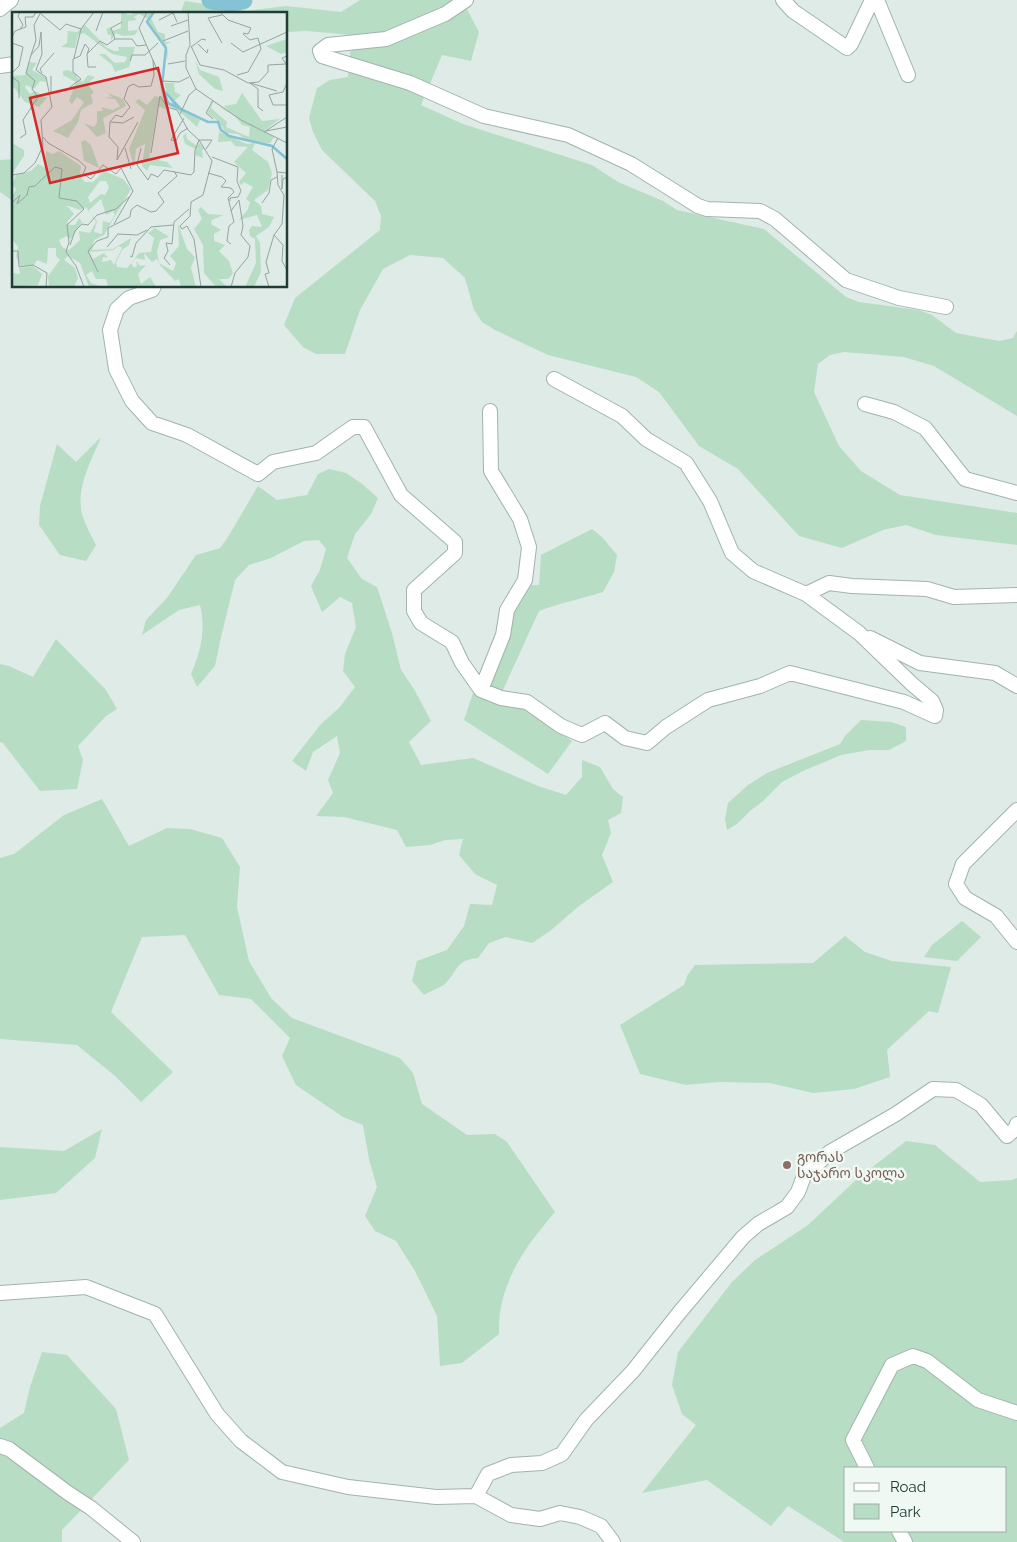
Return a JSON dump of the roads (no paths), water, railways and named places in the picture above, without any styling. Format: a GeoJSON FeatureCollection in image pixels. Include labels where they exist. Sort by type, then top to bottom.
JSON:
{"type":"FeatureCollection","features":[{"type":"Feature","properties":{"kind":"street"},"geometry":{"type":"LineString","coordinates":[[0,9],[11,0]]}},
{"type":"Feature","properties":{"kind":"street"},"geometry":{"type":"LineString","coordinates":[[466,0],[445,14],[386,39],[328,45],[320,50],[322,56],[410,82],[484,116],[568,135],[631,164],[698,206],[707,209],[760,211],[775,219],[846,280],[899,298],[946,307]]}},
{"type":"Feature","properties":{"kind":"street"},"geometry":{"type":"LineString","coordinates":[[783,0],[793,11],[847,48],[851,44],[872,0]]}},
{"type":"Feature","properties":{"kind":"street"},"geometry":{"type":"LineString","coordinates":[[876,0],[908,75]]}},
{"type":"Feature","properties":{"kind":"street"},"geometry":{"type":"LineString","coordinates":[[153,288],[130,298],[117,309],[110,330],[116,369],[132,401],[152,423],[187,436],[258,474],[273,462],[316,453],[353,427],[364,427],[401,495],[456,542],[455,553],[414,590],[414,611],[421,623],[452,642],[462,663],[481,690],[501,698],[527,702],[561,726],[582,735],[605,723],[624,738],[646,743],[666,727],[708,700],[760,686],[790,673],[904,702],[935,716],[936,710],[932,701],[859,632]]}},
{"type":"Feature","properties":{"kind":"street"},"geometry":{"type":"LineString","coordinates":[[554,380],[622,416],[646,439],[686,463],[710,501],[732,554],[753,571],[806,594],[859,632],[920,663],[995,674],[1017,686]]}},
{"type":"Feature","properties":{"kind":"street"},"geometry":{"type":"LineString","coordinates":[[865,404],[894,412],[925,428],[965,479],[1017,493]]}},
{"type":"Feature","properties":{"kind":"street"},"geometry":{"type":"LineString","coordinates":[[481,690],[503,635],[507,610],[525,580],[529,547],[520,519],[491,471],[490,410]]}},
{"type":"Feature","properties":{"kind":"street"},"geometry":{"type":"LineString","coordinates":[[806,594],[829,583],[852,586],[927,589],[954,597],[1017,595]]}},
{"type":"Feature","properties":{"kind":"street"},"geometry":{"type":"LineString","coordinates":[[1017,810],[963,864],[956,884],[965,898],[996,916],[1017,942]]}},
{"type":"Feature","properties":{"kind":"street"},"geometry":{"type":"LineString","coordinates":[[476,1496],[488,1474],[511,1465],[542,1463],[562,1454],[586,1420],[633,1371],[678,1313],[743,1237],[758,1224],[788,1207],[798,1192],[804,1176],[830,1152],[896,1114],[933,1089],[956,1090],[981,1105],[1007,1136],[1015,1129],[1017,1124]]}},
{"type":"Feature","properties":{"kind":"street"},"geometry":{"type":"LineString","coordinates":[[0,1283],[15,1291]]}},
{"type":"Feature","properties":{"kind":"street"},"geometry":{"type":"LineString","coordinates":[[0,1293],[86,1287],[155,1314],[217,1414],[241,1442],[282,1472],[348,1486],[436,1497],[476,1496],[511,1515],[540,1519],[560,1513],[580,1517],[601,1526],[612,1542]]}},
{"type":"Feature","properties":{"kind":"street"},"geometry":{"type":"LineString","coordinates":[[866,1467],[853,1440],[892,1365],[912,1356],[927,1362],[978,1400],[1017,1413]]}},
{"type":"Feature","properties":{"kind":"street"},"geometry":{"type":"LineString","coordinates":[[0,1446],[9,1449],[91,1508],[133,1542]]}},
{"type":"Feature","properties":{"kind":"waterway"},"geometry":{"type":"LineString","coordinates":[[211,0],[232,2],[243,0]]}},
{"type":"Feature","properties":{"kind":"place","name":"გორას საჯარო სკოლა"},"geometry":{"type":"Point","coordinates":[787,1165]}}]}
